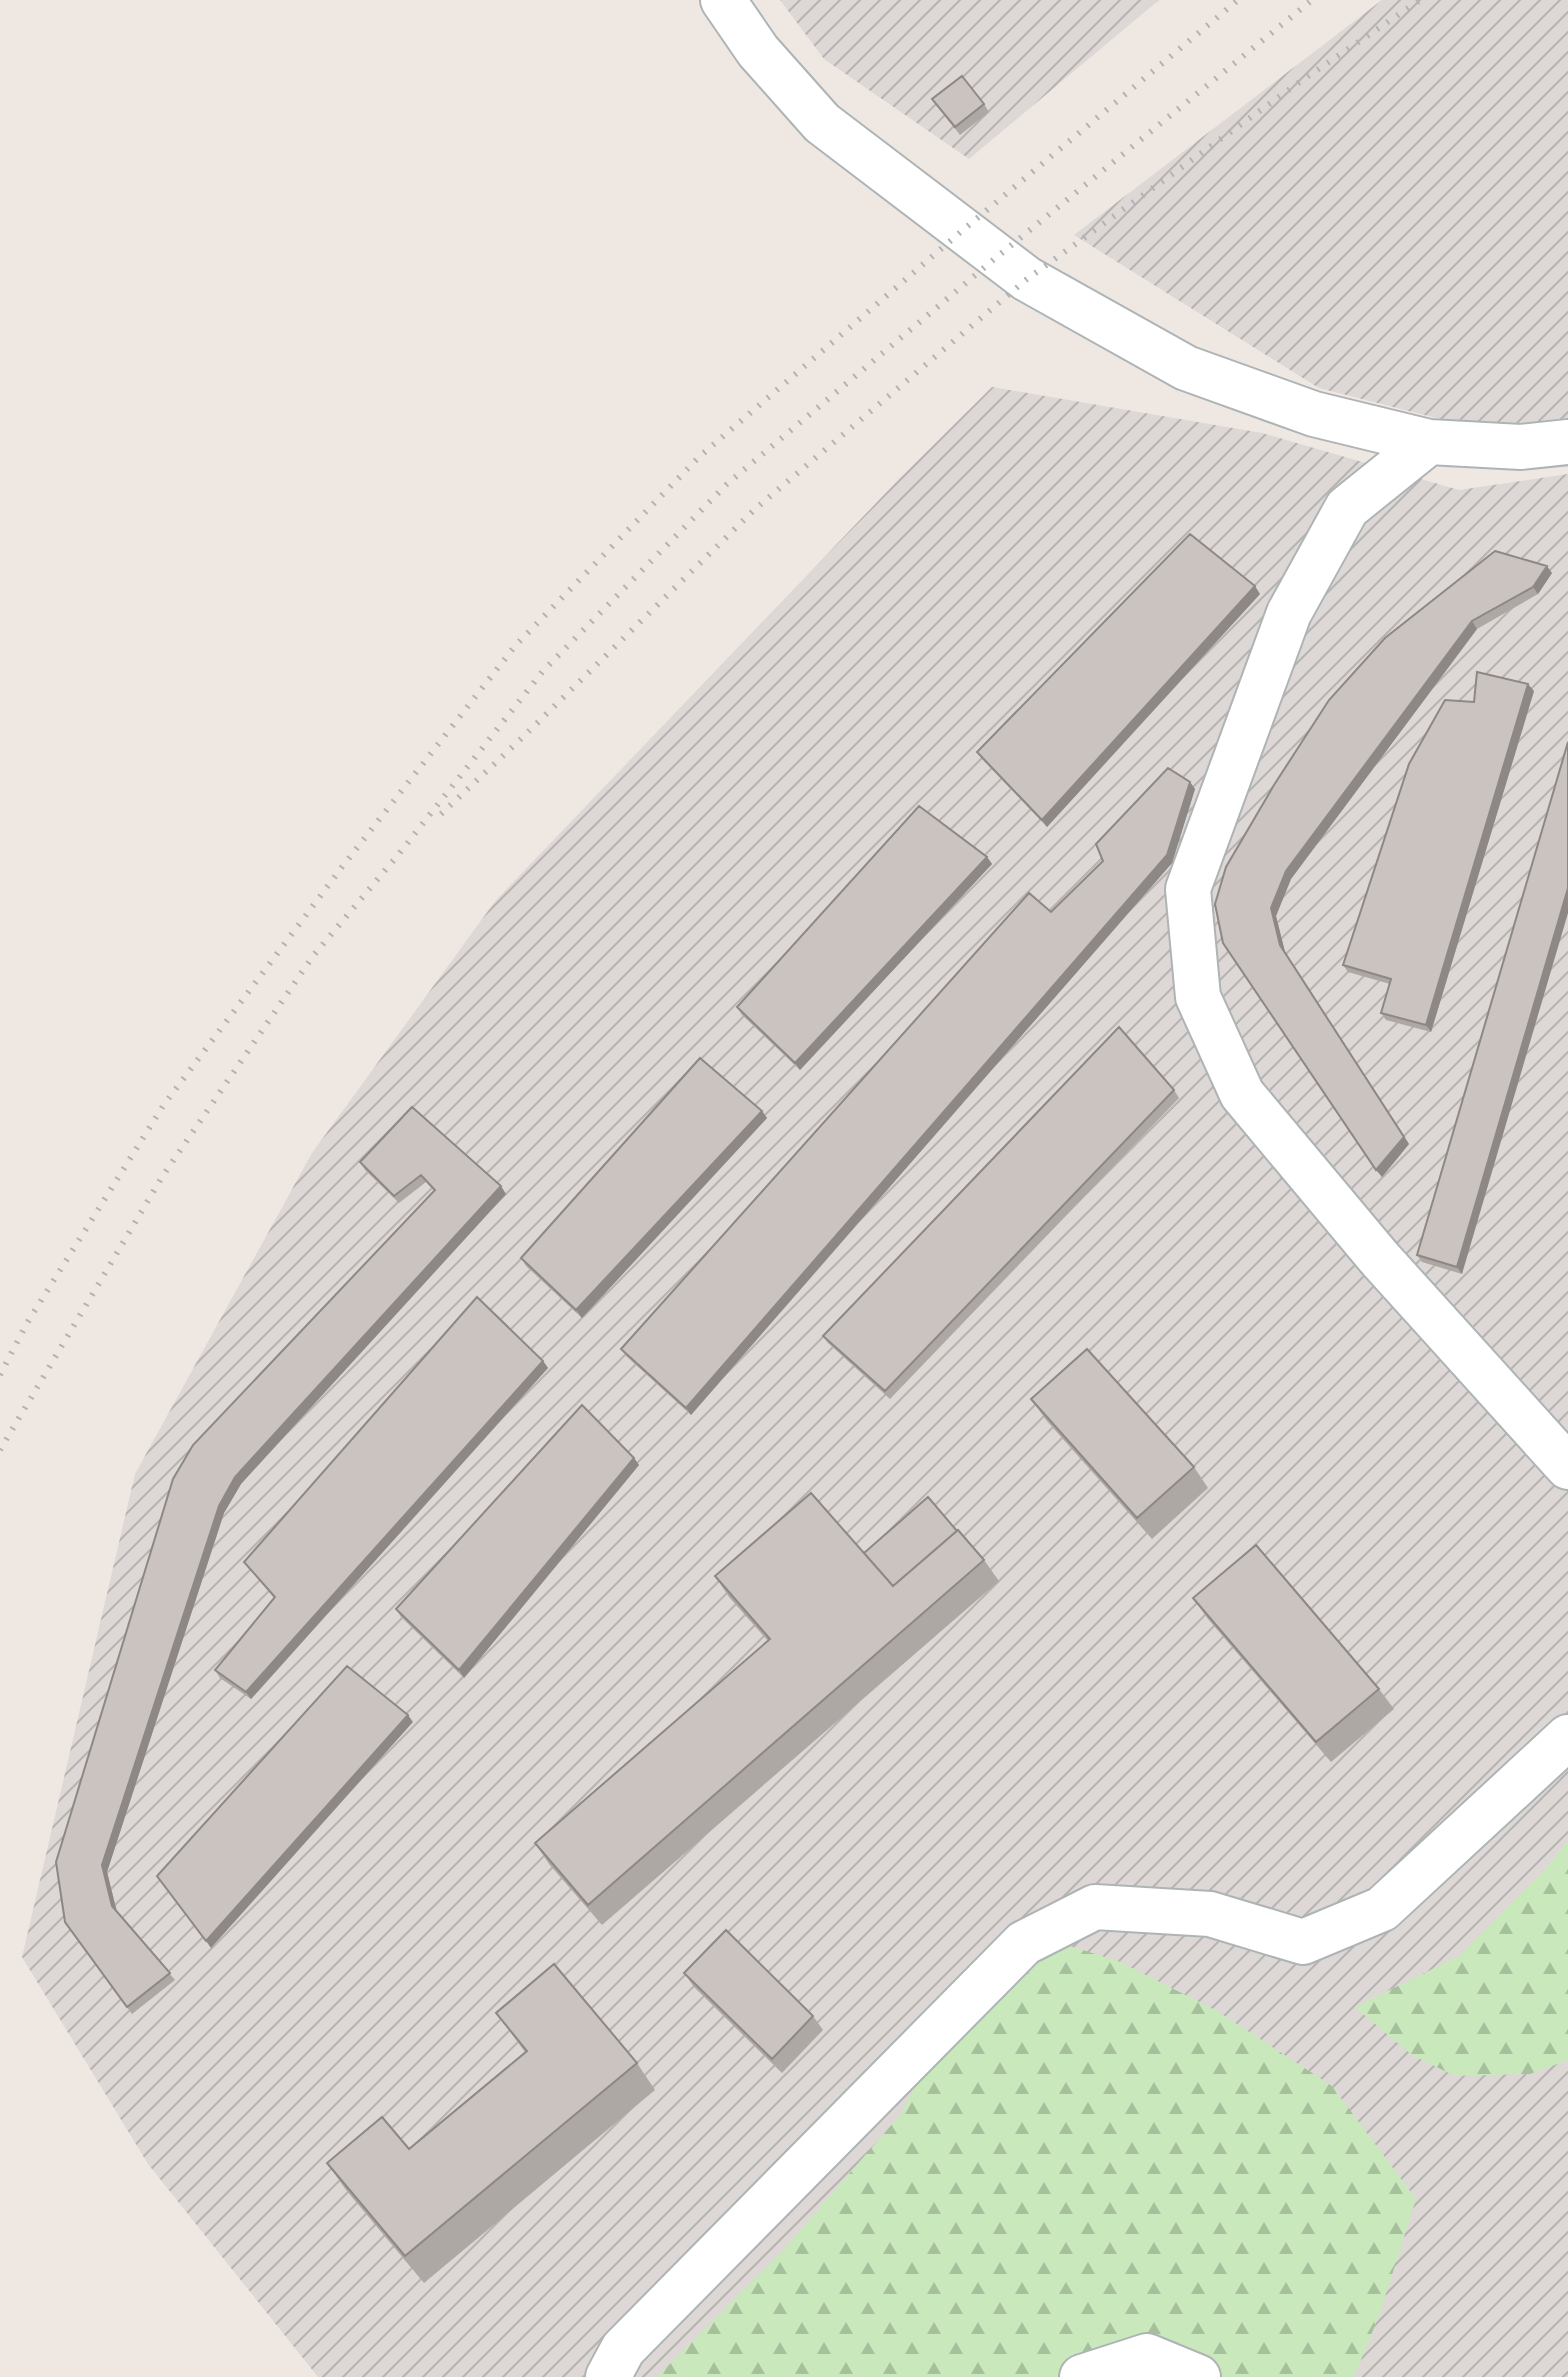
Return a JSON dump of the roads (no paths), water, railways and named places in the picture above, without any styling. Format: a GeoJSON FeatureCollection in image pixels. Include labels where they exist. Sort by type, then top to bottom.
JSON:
{"type":"FeatureCollection","features":[{"type":"Feature","properties":{"kind":"street"},"geometry":{"type":"LineString","coordinates":[[723,0],[758,51],[822,123],[1027,279],[1186,368],[1314,414],[1429,442],[1521,447],[1568,442]]}},
{"type":"Feature","properties":{"kind":"street"},"geometry":{"type":"LineString","coordinates":[[1429,442],[1347,508],[1289,613],[1188,889],[1198,997],[1242,1094],[1380,1259],[1568,1467]]}},
{"type":"Feature","properties":{"kind":"street"},"geometry":{"type":"LineString","coordinates":[[608,2377],[623,2349],[1024,1943],[1095,1907],[1210,1914],[1303,1942],[1382,1909],[1568,1737]]}},
{"type":"Feature","properties":{"kind":"street"},"geometry":{"type":"LineString","coordinates":[[1082,2377],[1147,2356],[1198,2377]]}},
{"type":"Feature","properties":{"kind":"railway"},"geometry":{"type":"LineString","coordinates":[[0,1375],[27,1323],[163,1106],[342,867],[515,646],[699,457],[963,230],[1238,0]]}},
{"type":"Feature","properties":{"kind":"railway"},"geometry":{"type":"LineString","coordinates":[[0,1450],[162,1177],[313,956],[398,855],[543,671],[727,484],[998,256],[1312,0]]}},
{"type":"Feature","properties":{"kind":"railway"},"geometry":{"type":"LineString","coordinates":[[441,814],[755,509],[1027,279],[1301,81],[1420,0]]}}]}
